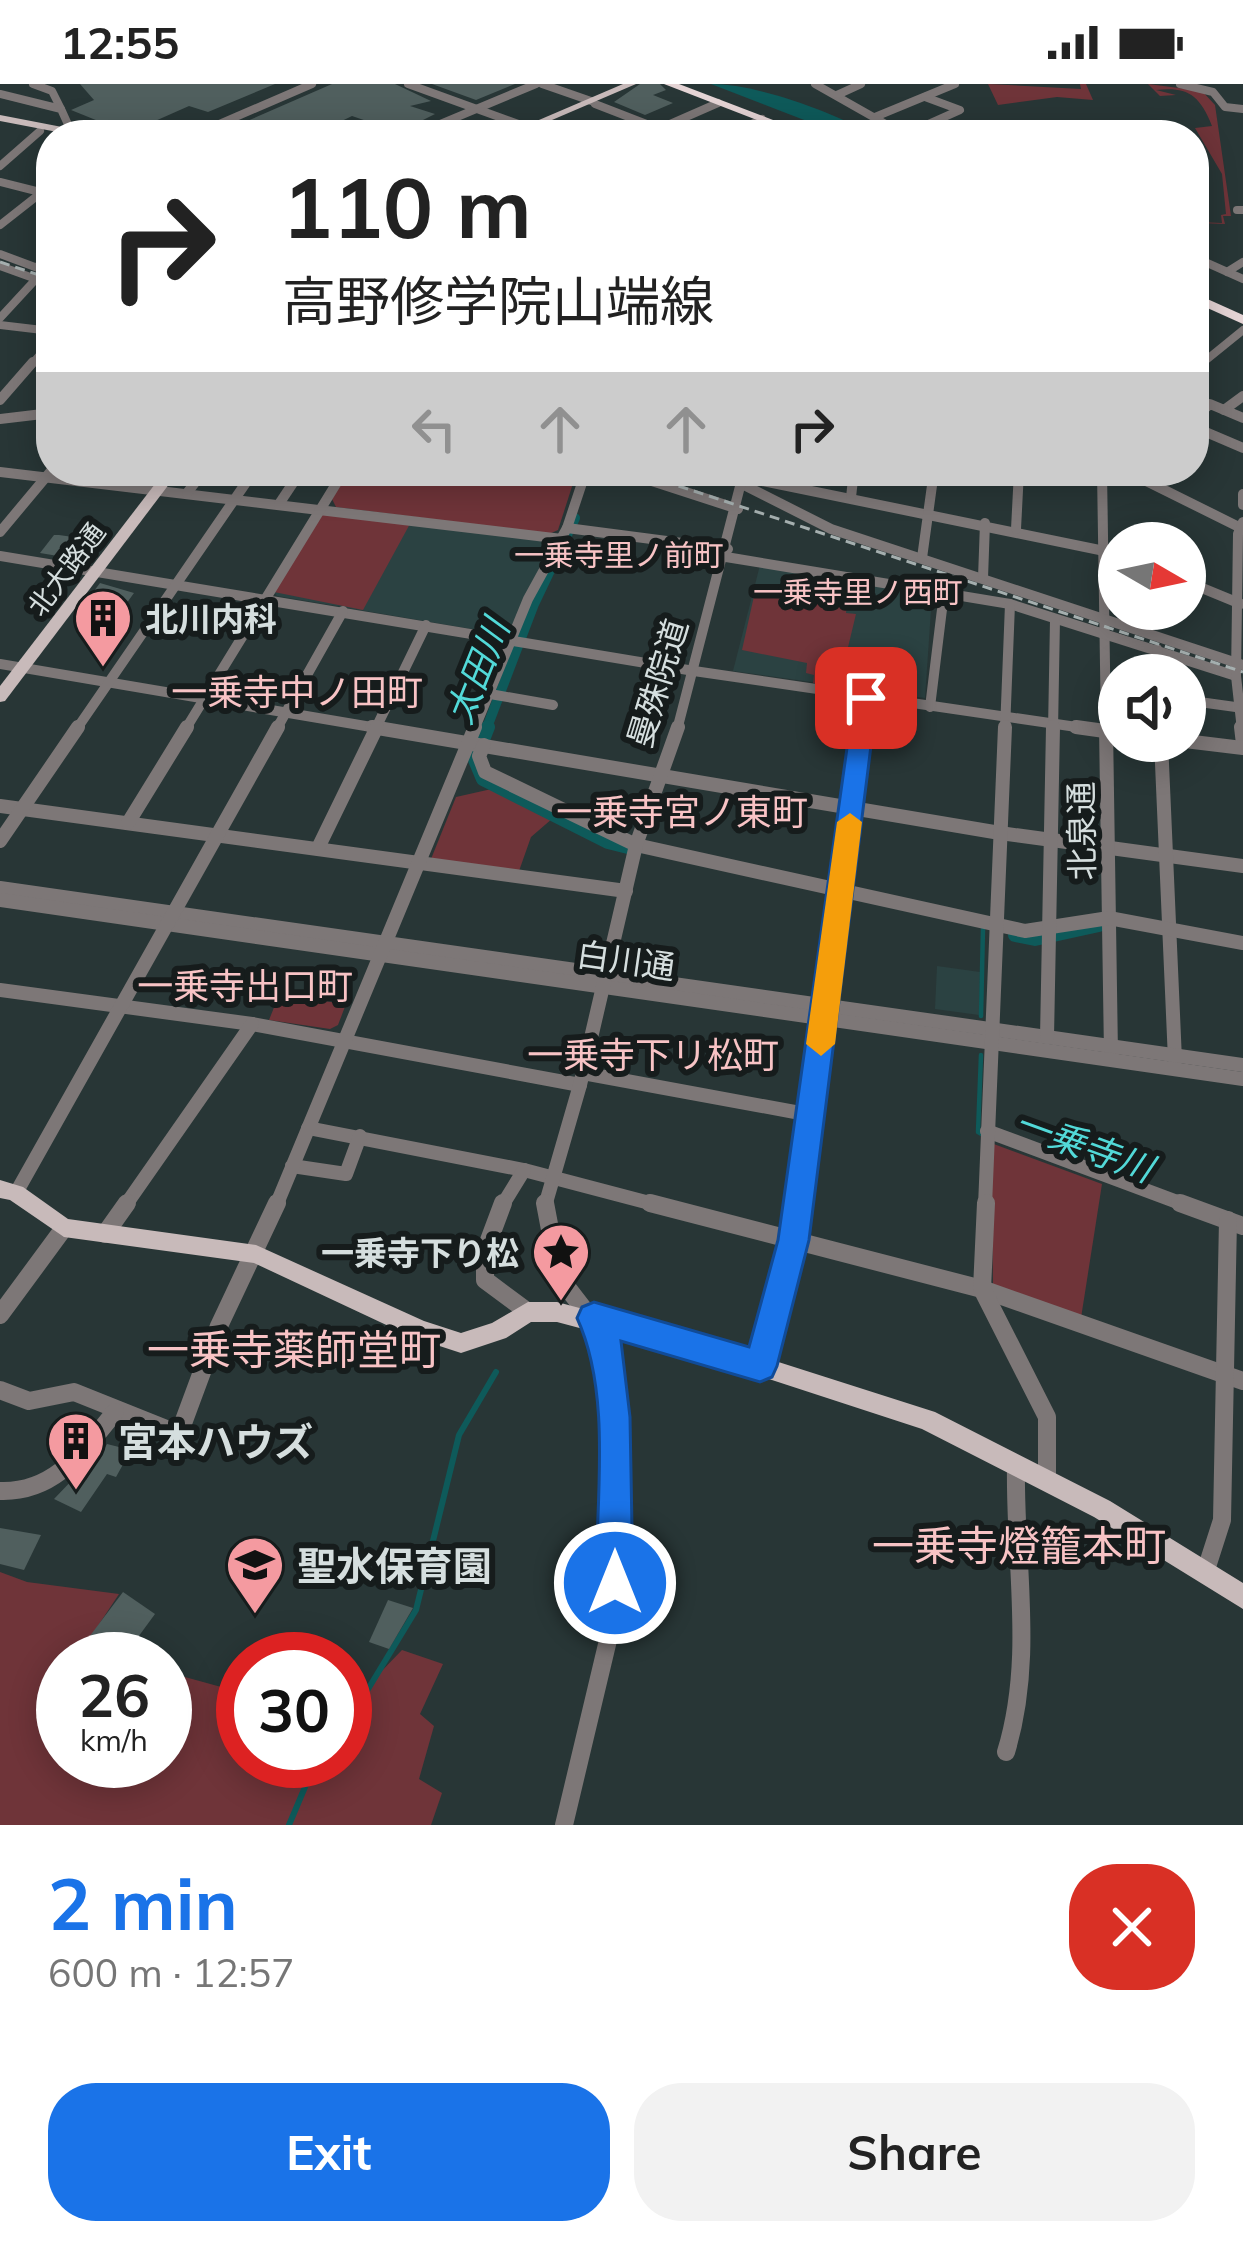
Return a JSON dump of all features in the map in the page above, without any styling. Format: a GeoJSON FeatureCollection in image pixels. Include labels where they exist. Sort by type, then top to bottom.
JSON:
{"type":"FeatureCollection","features":[{"type":"Feature","properties":{"kind":"highway"},"geometry":{"type":"LineString","coordinates":[[669,84],[763,119]]}},
{"type":"Feature","properties":{"kind":"highway"},"geometry":{"type":"LineString","coordinates":[[1209,304],[1243,320]]}},
{"type":"Feature","properties":{"kind":"main road"},"geometry":{"type":"LineString","coordinates":[[593,103],[631,84]]}},
{"type":"Feature","properties":{"kind":"main road"},"geometry":{"type":"LineString","coordinates":[[554,120],[643,84]]}},
{"type":"Feature","properties":{"kind":"main road"},"geometry":{"type":"LineString","coordinates":[[0,120],[36,127]]}},
{"type":"Feature","properties":{"kind":"main road"},"geometry":{"type":"LineString","coordinates":[[0,120],[36,129]]}},
{"type":"Feature","properties":{"kind":"main road","name":"北大路通"},"geometry":{"type":"LineString","coordinates":[[0,680],[155,486]]}},
{"type":"Feature","properties":{"kind":"main road","name":"北大路通"},"geometry":{"type":"LineString","coordinates":[[0,697],[11,666]]}},
{"type":"Feature","properties":{"kind":"main road"},"geometry":{"type":"LineString","coordinates":[[8,1191],[64,1228],[256,1254],[420,1330],[461,1343],[498,1331],[528,1312],[594,1318],[895,1407],[1047,1481],[1243,1597]]}},
{"type":"Feature","properties":{"kind":"street"},"geometry":{"type":"LineString","coordinates":[[12,84],[2,95],[61,109]]}},
{"type":"Feature","properties":{"kind":"street"},"geometry":{"type":"LineString","coordinates":[[32,84],[52,91],[63,120]]}},
{"type":"Feature","properties":{"kind":"street"},"geometry":{"type":"LineString","coordinates":[[229,120],[312,84]]}},
{"type":"Feature","properties":{"kind":"street"},"geometry":{"type":"LineString","coordinates":[[408,84],[504,120]]}},
{"type":"Feature","properties":{"kind":"street"},"geometry":{"type":"LineString","coordinates":[[449,120],[539,84],[636,120]]}},
{"type":"Feature","properties":{"kind":"street"},"geometry":{"type":"LineString","coordinates":[[815,84],[871,114],[956,84]]}},
{"type":"Feature","properties":{"kind":"street"},"geometry":{"type":"LineString","coordinates":[[837,95],[861,84]]}},
{"type":"Feature","properties":{"kind":"street"},"geometry":{"type":"LineString","coordinates":[[871,114],[933,84]]}},
{"type":"Feature","properties":{"kind":"street"},"geometry":{"type":"LineString","coordinates":[[1186,85],[1213,92],[1226,107],[1243,110]]}},
{"type":"Feature","properties":{"kind":"street"},"geometry":{"type":"LineString","coordinates":[[925,97],[960,110],[938,120]]}},
{"type":"Feature","properties":{"kind":"street"},"geometry":{"type":"LineString","coordinates":[[679,120],[718,103]]}},
{"type":"Feature","properties":{"kind":"street"},"geometry":{"type":"LineString","coordinates":[[871,114],[872,120]]}},
{"type":"Feature","properties":{"kind":"street"},"geometry":{"type":"LineString","coordinates":[[0,166],[36,134]]}},
{"type":"Feature","properties":{"kind":"street"},"geometry":{"type":"LineString","coordinates":[[0,182],[36,191]]}},
{"type":"Feature","properties":{"kind":"street"},"geometry":{"type":"LineString","coordinates":[[0,225],[36,194]]}},
{"type":"Feature","properties":{"kind":"street"},"geometry":{"type":"LineString","coordinates":[[0,254],[36,272]]}},
{"type":"Feature","properties":{"kind":"street"},"geometry":{"type":"LineString","coordinates":[[1227,272],[1243,262]]}},
{"type":"Feature","properties":{"kind":"street"},"geometry":{"type":"LineString","coordinates":[[1209,264],[1243,280]]}},
{"type":"Feature","properties":{"kind":"street"},"geometry":{"type":"LineString","coordinates":[[0,266],[36,272]]}},
{"type":"Feature","properties":{"kind":"street"},"geometry":{"type":"LineString","coordinates":[[36,273],[0,322],[36,326]]}},
{"type":"Feature","properties":{"kind":"street"},"geometry":{"type":"LineString","coordinates":[[0,292],[21,293]]}},
{"type":"Feature","properties":{"kind":"street"},"geometry":{"type":"LineString","coordinates":[[1209,358],[1243,330]]}},
{"type":"Feature","properties":{"kind":"street"},"geometry":{"type":"LineString","coordinates":[[0,400],[36,359]]}},
{"type":"Feature","properties":{"kind":"street"},"geometry":{"type":"LineString","coordinates":[[1223,410],[1243,396]]}},
{"type":"Feature","properties":{"kind":"street"},"geometry":{"type":"LineString","coordinates":[[1209,405],[1243,418]]}},
{"type":"Feature","properties":{"kind":"street"},"geometry":{"type":"LineString","coordinates":[[0,419],[36,414]]}},
{"type":"Feature","properties":{"kind":"street"},"geometry":{"type":"LineString","coordinates":[[1209,433],[1243,448]]}},
{"type":"Feature","properties":{"kind":"street"},"geometry":{"type":"LineString","coordinates":[[0,472],[36,473]]}},
{"type":"Feature","properties":{"kind":"street"},"geometry":{"type":"LineString","coordinates":[[0,532],[39,486]]}},
{"type":"Feature","properties":{"kind":"street"},"geometry":{"type":"LineString","coordinates":[[131,486],[568,531],[727,553],[1010,604],[1238,668]]}},
{"type":"Feature","properties":{"kind":"street"},"geometry":{"type":"LineString","coordinates":[[188,494],[194,486]]}},
{"type":"Feature","properties":{"kind":"street"},"geometry":{"type":"LineString","coordinates":[[0,841],[243,486]]}},
{"type":"Feature","properties":{"kind":"street"},"geometry":{"type":"LineString","coordinates":[[279,504],[291,486]]}},
{"type":"Feature","properties":{"kind":"street"},"geometry":{"type":"LineString","coordinates":[[128,823],[335,486]]}},
{"type":"Feature","properties":{"kind":"street"},"geometry":{"type":"LineString","coordinates":[[0,1390],[29,1400],[74,1393],[179,1434],[219,1326],[256,1254],[380,950],[477,744],[519,642],[528,599],[568,531],[582,486]]}},
{"type":"Feature","properties":{"kind":"street"},"geometry":{"type":"LineString","coordinates":[[667,486],[738,509]]}},
{"type":"Feature","properties":{"kind":"street","name":"曼殊院道"},"geometry":{"type":"LineString","coordinates":[[594,1318],[559,1277],[544,1218],[548,1177],[582,1079],[636,848],[694,671],[742,486]]}},
{"type":"Feature","properties":{"kind":"street"},"geometry":{"type":"LineString","coordinates":[[757,486],[814,522],[1098,617]]}},
{"type":"Feature","properties":{"kind":"street"},"geometry":{"type":"LineString","coordinates":[[791,486],[1098,547]]}},
{"type":"Feature","properties":{"kind":"street"},"geometry":{"type":"LineString","coordinates":[[850,497],[852,486]]}},
{"type":"Feature","properties":{"kind":"street"},"geometry":{"type":"LineString","coordinates":[[922,558],[932,486]]}},
{"type":"Feature","properties":{"kind":"street"},"geometry":{"type":"LineString","coordinates":[[1016,529],[1017,486]]}},
{"type":"Feature","properties":{"kind":"street","name":"北泉通"},"geometry":{"type":"LineString","coordinates":[[1102,486],[1103,522]]}},
{"type":"Feature","properties":{"kind":"street"},"geometry":{"type":"LineString","coordinates":[[1157,486],[1242,527],[1238,668],[1243,746],[1206,743]]}},
{"type":"Feature","properties":{"kind":"street"},"geometry":{"type":"LineString","coordinates":[[1243,494],[1243,505]]}},
{"type":"Feature","properties":{"kind":"street"},"geometry":{"type":"LineString","coordinates":[[983,578],[985,523]]}},
{"type":"Feature","properties":{"kind":"street"},"geometry":{"type":"LineString","coordinates":[[0,556],[694,671],[1098,730]]}},
{"type":"Feature","properties":{"kind":"street"},"geometry":{"type":"LineString","coordinates":[[1206,590],[1240,604]]}},
{"type":"Feature","properties":{"kind":"street"},"geometry":{"type":"LineString","coordinates":[[930,707],[944,593]]}},
{"type":"Feature","properties":{"kind":"street"},"geometry":{"type":"LineString","coordinates":[[1010,604],[982,1289],[1047,1417],[1047,1481]]}},
{"type":"Feature","properties":{"kind":"street"},"geometry":{"type":"LineString","coordinates":[[8,1191],[120,1005],[343,611]]}},
{"type":"Feature","properties":{"kind":"street"},"geometry":{"type":"LineString","coordinates":[[1047,1036],[1055,619]]}},
{"type":"Feature","properties":{"kind":"street"},"geometry":{"type":"LineString","coordinates":[[318,848],[426,626]]}},
{"type":"Feature","properties":{"kind":"street","name":"北泉通"},"geometry":{"type":"LineString","coordinates":[[1105,630],[1107,654]]}},
{"type":"Feature","properties":{"kind":"street"},"geometry":{"type":"LineString","coordinates":[[1135,630],[1238,668]]}},
{"type":"Feature","properties":{"kind":"street"},"geometry":{"type":"LineString","coordinates":[[1157,649],[1157,654]]}},
{"type":"Feature","properties":{"kind":"street"},"geometry":{"type":"LineString","coordinates":[[11,666],[852,808],[1243,866]]}},
{"type":"Feature","properties":{"kind":"street"},"geometry":{"type":"LineString","coordinates":[[496,695],[553,705]]}},
{"type":"Feature","properties":{"kind":"street"},"geometry":{"type":"LineString","coordinates":[[760,1366],[794,1240],[866,698]]}},
{"type":"Feature","properties":{"kind":"street"},"geometry":{"type":"LineString","coordinates":[[1206,703],[1241,707]]}},
{"type":"Feature","properties":{"kind":"street"},"geometry":{"type":"LineString","coordinates":[[477,744],[485,772],[636,848],[994,928],[1048,935],[1109,923],[1243,943]]}},
{"type":"Feature","properties":{"kind":"street","name":"北泉通"},"geometry":{"type":"LineString","coordinates":[[1111,1053],[1112,762]]}},
{"type":"Feature","properties":{"kind":"street"},"geometry":{"type":"LineString","coordinates":[[1162,762],[1175,1062]]}},
{"type":"Feature","properties":{"kind":"street"},"geometry":{"type":"LineString","coordinates":[[0,806],[626,891]]}},
{"type":"Feature","properties":{"kind":"street","name":"白川通"},"geometry":{"type":"LineString","coordinates":[[0,888],[380,950],[1175,1062],[1243,1078]]}},
{"type":"Feature","properties":{"kind":"street","name":"白川通"},"geometry":{"type":"LineString","coordinates":[[0,900],[169,917]]}},
{"type":"Feature","properties":{"kind":"street"},"geometry":{"type":"LineString","coordinates":[[0,990],[252,1024],[811,1115]]}},
{"type":"Feature","properties":{"kind":"street"},"geometry":{"type":"LineString","coordinates":[[105,1234],[252,1024]]}},
{"type":"Feature","properties":{"kind":"street","name":"白川通"},"geometry":{"type":"LineString","coordinates":[[990,1035],[1047,1036],[1111,1053]]}},
{"type":"Feature","properties":{"kind":"street","name":"白川通"},"geometry":{"type":"LineString","coordinates":[[1175,1062],[1243,1065]]}},
{"type":"Feature","properties":{"kind":"street"},"geometry":{"type":"LineString","coordinates":[[308,1127],[524,1170],[982,1289],[1243,1381]]}},
{"type":"Feature","properties":{"kind":"street"},"geometry":{"type":"LineString","coordinates":[[292,1166],[346,1174],[360,1136]]}},
{"type":"Feature","properties":{"kind":"street"},"geometry":{"type":"LineString","coordinates":[[987,1137],[1236,1223],[1224,1374],[1222,1520],[1205,1573]]}},
{"type":"Feature","properties":{"kind":"street"},"geometry":{"type":"LineString","coordinates":[[524,1170],[501,1207],[483,1268],[485,1280],[528,1312]]}},
{"type":"Feature","properties":{"kind":"street"},"geometry":{"type":"LineString","coordinates":[[0,1315],[64,1228]]}},
{"type":"Feature","properties":{"kind":"street"},"geometry":{"type":"LineString","coordinates":[[564,1825],[614,1615],[613,1417],[603,1334],[594,1318]]}},
{"type":"Feature","properties":{"kind":"street"},"geometry":{"type":"LineString","coordinates":[[0,1491],[29,1492],[57,1478],[115,1412]]}},
{"type":"Feature","properties":{"kind":"street"},"geometry":{"type":"LineString","coordinates":[[1006,1752],[1022,1714],[1026,1664],[1014,1536],[1016,1465]]}},
{"type":"Feature","properties":{"kind":"shaded area"},"geometry":{"type":"Polygon","coordinates":[[[988,84],[1081,89],[1080,84],[1086,84],[1093,100],[1057,97],[998,105],[988,84]]]}},
{"type":"Feature","properties":{"kind":"shaded area"},"geometry":{"type":"Polygon","coordinates":[[[1148,84],[1202,91],[1215,105],[1231,216],[1223,216],[1225,224],[1209,223],[1222,223],[1221,215],[1226,214],[1222,174],[1209,152],[1212,126],[1207,115],[1190,94],[1156,90],[1176,95],[1160,96],[1148,84]]]}},
{"type":"Feature","properties":{"kind":"shaded area"},"geometry":{"type":"Polygon","coordinates":[[[340,486],[572,486],[558,530],[549,534],[336,507],[332,499],[340,486]]]}},
{"type":"Feature","properties":{"kind":"shaded area"},"geometry":{"type":"Polygon","coordinates":[[[323,514],[554,541],[507,635],[277,596],[274,592],[323,514]]]}},
{"type":"Feature","properties":{"kind":"shaded area"},"geometry":{"type":"Polygon","coordinates":[[[323,514],[411,522],[363,610],[274,592],[323,514]]]}},
{"type":"Feature","properties":{"kind":"shaded area"},"geometry":{"type":"Polygon","coordinates":[[[760,565],[932,595],[925,698],[733,671],[760,565]]]}},
{"type":"Feature","properties":{"kind":"shaded area"},"geometry":{"type":"Polygon","coordinates":[[[754,596],[847,605],[846,613],[856,614],[844,664],[862,667],[860,676],[844,688],[813,683],[814,675],[806,673],[807,663],[742,650],[754,596]]]}},
{"type":"Feature","properties":{"kind":"shaded area"},"geometry":{"type":"Polygon","coordinates":[[[496,788],[553,818],[531,837],[519,871],[431,859],[456,797],[496,788]]]}},
{"type":"Feature","properties":{"kind":"shaded area"},"geometry":{"type":"Polygon","coordinates":[[[937,966],[980,972],[979,1015],[935,1009],[937,966]]]}},
{"type":"Feature","properties":{"kind":"shaded area"},"geometry":{"type":"Polygon","coordinates":[[[279,995],[346,1004],[338,1025],[330,1029],[269,1020],[279,995]]]}},
{"type":"Feature","properties":{"kind":"shaded area"},"geometry":{"type":"Polygon","coordinates":[[[991,1143],[1102,1184],[1081,1318],[993,1284],[991,1143]]]}},
{"type":"Feature","properties":{"kind":"shaded area"},"geometry":{"type":"Polygon","coordinates":[[[0,1572],[27,1582],[119,1594],[94,1632],[36,1632],[36,1788],[192,1788],[192,1679],[216,1686],[216,1788],[372,1788],[372,1681],[402,1650],[443,1664],[420,1714],[434,1726],[419,1779],[442,1793],[431,1825],[0,1825],[0,1572]]]}},
{"type":"Feature","properties":{"kind":"water"},"geometry":{"type":"Polygon","coordinates":[[[711,84],[750,89],[843,120],[804,120],[711,84]]]}},
{"type":"Feature","properties":{"kind":"building"},"geometry":{"type":"Polygon","coordinates":[[[80,84],[275,84],[208,112],[189,106],[157,120],[96,120],[71,110],[94,100],[80,84]]]}},
{"type":"Feature","properties":{"kind":"building"},"geometry":{"type":"Polygon","coordinates":[[[332,84],[395,84],[431,101],[410,106],[435,114],[423,120],[352,116],[344,120],[249,120],[332,84]]]}},
{"type":"Feature","properties":{"kind":"building"},"geometry":{"type":"Polygon","coordinates":[[[432,84],[515,84],[476,100],[432,84]]]}},
{"type":"Feature","properties":{"kind":"building"},"geometry":{"type":"Polygon","coordinates":[[[640,84],[660,84],[666,90],[653,95],[673,103],[645,115],[614,102],[640,84]]]}},
{"type":"Feature","properties":{"kind":"building"},"geometry":{"type":"Polygon","coordinates":[[[54,535],[94,540],[76,559],[40,553],[54,535]]]}},
{"type":"Feature","properties":{"kind":"building"},"geometry":{"type":"Polygon","coordinates":[[[100,583],[134,593],[113,622],[90,619],[93,604],[85,603],[100,583]]]}},
{"type":"Feature","properties":{"kind":"building"},"geometry":{"type":"Polygon","coordinates":[[[107,1444],[131,1450],[116,1477],[107,1474],[81,1512],[54,1499],[77,1475],[86,1480],[107,1444]]]}},
{"type":"Feature","properties":{"kind":"building"},"geometry":{"type":"Polygon","coordinates":[[[0,1528],[41,1535],[24,1570],[0,1564],[0,1528]]]}},
{"type":"Feature","properties":{"kind":"building"},"geometry":{"type":"Polygon","coordinates":[[[123,1592],[155,1614],[142,1632],[93,1632],[123,1592]]]}},
{"type":"Feature","properties":{"kind":"building"},"geometry":{"type":"Polygon","coordinates":[[[388,1600],[413,1608],[389,1649],[372,1643],[388,1600]]]}},
{"type":"Feature","properties":{"kind":"waterway","name":"太田川"},"geometry":{"type":"LineString","coordinates":[[486,730],[534,604],[575,518]]}},
{"type":"Feature","properties":{"kind":"waterway","name":"太田川"},"geometry":{"type":"LineString","coordinates":[[488,727],[475,760],[483,779],[608,842],[636,849]]}},
{"type":"Feature","properties":{"kind":"waterway","name":"太田川"},"geometry":{"type":"LineString","coordinates":[[1015,935],[1035,939],[1099,925]]}},
{"type":"Feature","properties":{"kind":"waterway","name":"一乗寺川"},"geometry":{"type":"LineString","coordinates":[[981,1016],[983,928]]}},
{"type":"Feature","properties":{"kind":"waterway","name":"一乗寺川"},"geometry":{"type":"LineString","coordinates":[[981,1055],[978,1132],[985,1136]]}},
{"type":"Feature","properties":{"kind":"waterway"},"geometry":{"type":"LineString","coordinates":[[372,1683],[416,1610],[459,1435],[496,1372]]}},
{"type":"Feature","properties":{"kind":"waterway"},"geometry":{"type":"LineString","coordinates":[[289,1825],[305,1788]]}},
{"type":"Feature","properties":{"kind":"railway"},"geometry":{"type":"LineString","coordinates":[[0,262],[36,274]]}},
{"type":"Feature","properties":{"kind":"railway"},"geometry":{"type":"LineString","coordinates":[[679,486],[1243,672]]}},
{"type":"Feature","properties":{"kind":"slow traffic"},"geometry":{"type":"LineString","coordinates":[[821,1044],[850,822]]}},
{"type":"Feature","properties":{"kind":"place","name":"北川内科"},"geometry":{"type":"Point","coordinates":[103,669]}},
{"type":"Feature","properties":{"kind":"place","name":"一乗寺下り松"},"geometry":{"type":"Point","coordinates":[561,1303]}},
{"type":"Feature","properties":{"kind":"place","name":"宮本ハウズ"},"geometry":{"type":"Point","coordinates":[76,1492]}},
{"type":"Feature","properties":{"kind":"place","name":"聖水保育園"},"geometry":{"type":"Point","coordinates":[255,1616]}},
{"type":"Feature","properties":{"kind":"district","name":"一乗寺里ノ前町"},"geometry":{"type":"Point","coordinates":[619,555]}},
{"type":"Feature","properties":{"kind":"district","name":"一乗寺里ノ西町"},"geometry":{"type":"Point","coordinates":[858,592]}},
{"type":"Feature","properties":{"kind":"district","name":"一乗寺中ノ田町"},"geometry":{"type":"Point","coordinates":[297,691]}},
{"type":"Feature","properties":{"kind":"district","name":"一乗寺宮ノ東町"},"geometry":{"type":"Point","coordinates":[682,811]}},
{"type":"Feature","properties":{"kind":"district","name":"一乗寺出口町"},"geometry":{"type":"Point","coordinates":[245,985]}},
{"type":"Feature","properties":{"kind":"district","name":"一乗寺下リ松町"},"geometry":{"type":"Point","coordinates":[653,1054]}},
{"type":"Feature","properties":{"kind":"district","name":"一乗寺薬師堂町"},"geometry":{"type":"Point","coordinates":[294,1349]}},
{"type":"Feature","properties":{"kind":"district","name":"一乗寺燈籠本町"},"geometry":{"type":"Point","coordinates":[1019,1545]}},
{"type":"Feature","properties":{"kind":"route"},"geometry":{"type":"LineString","coordinates":[[615,1583],[613,1417],[603,1334],[594,1318],[760,1366],[794,1240],[866,698]]}}]}
